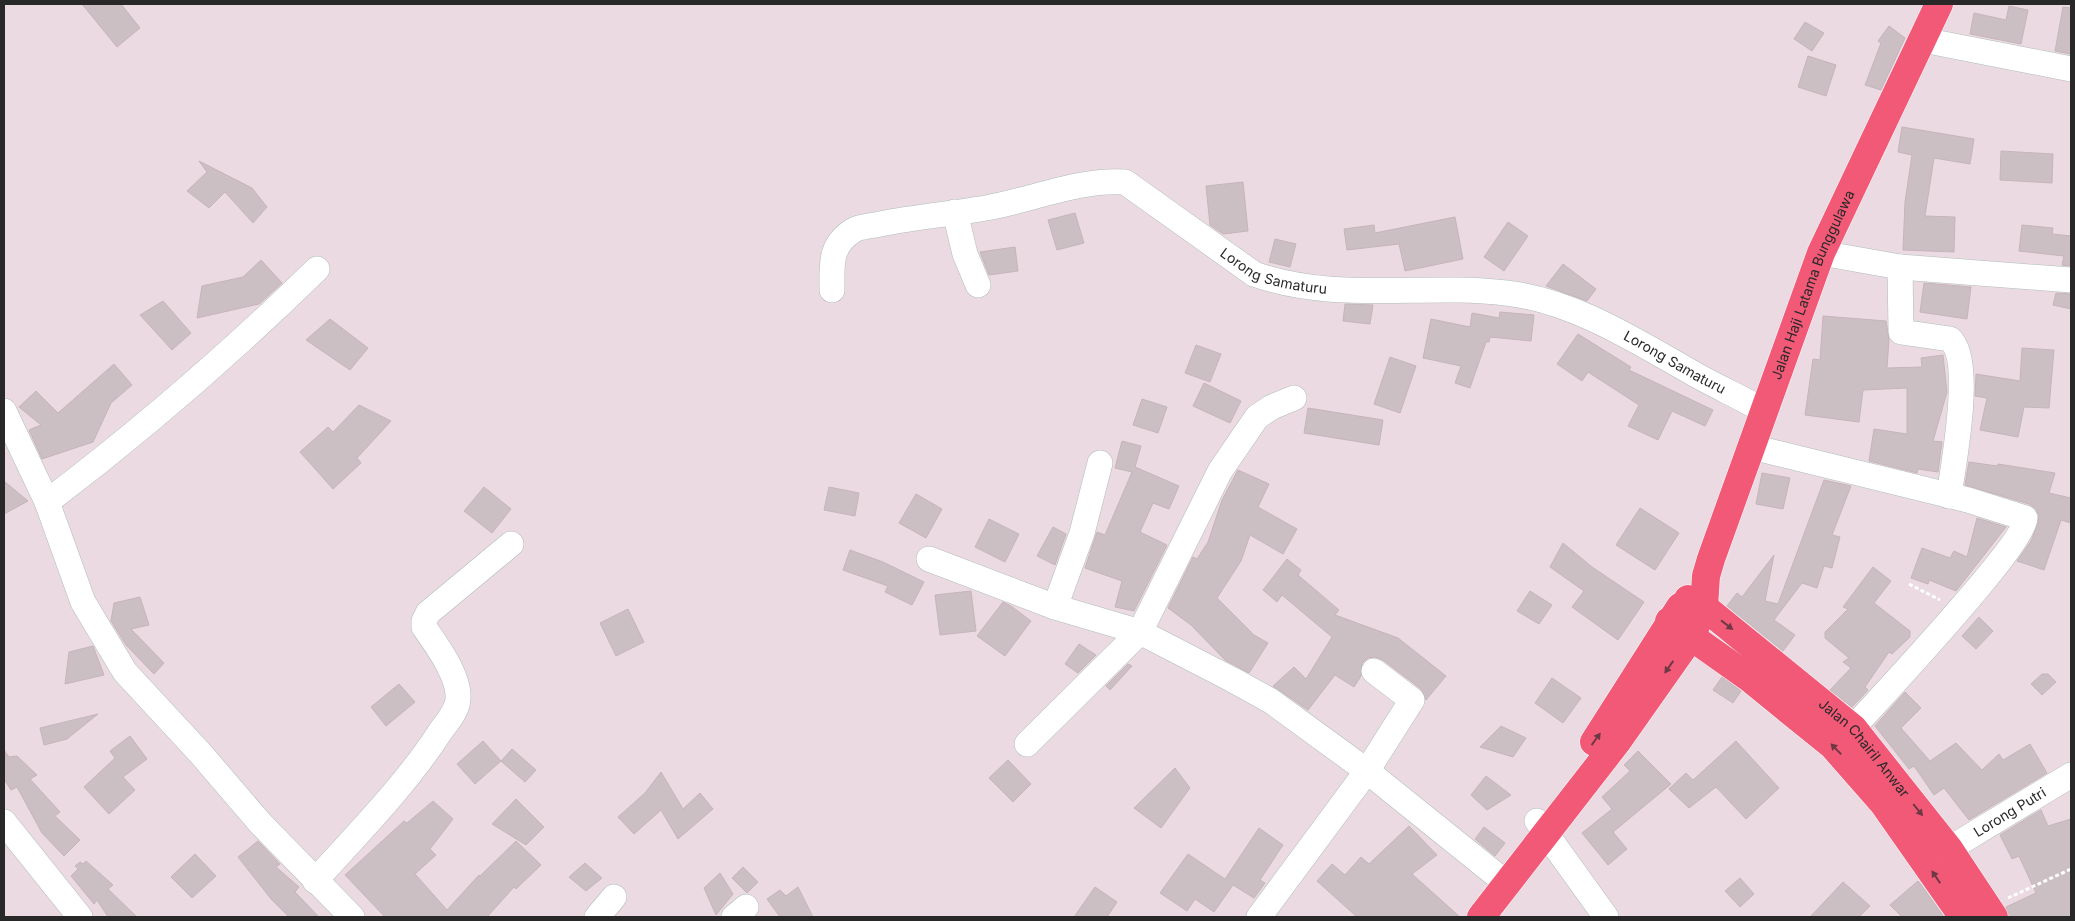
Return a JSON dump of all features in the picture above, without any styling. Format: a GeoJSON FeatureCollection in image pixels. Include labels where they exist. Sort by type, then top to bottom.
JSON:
{"type":"FeatureCollection","features":[{"type":"Feature","properties":{"kind":"main road","name":"Jalan Haji Latama Bunggulawa"},"geometry":{"type":"LineString","coordinates":[[1695,603],[1752,447],[1763,410],[1821,254],[1939,4]]}},
{"type":"Feature","properties":{"kind":"main road"},"geometry":{"type":"LineString","coordinates":[[1481,917],[1610,720],[1669,621],[1695,603]]}},
{"type":"Feature","properties":{"kind":"main road"},"geometry":{"type":"LineString","coordinates":[[1460,917],[1495,874],[1541,827],[1617,742],[1691,637],[1695,603]]}},
{"type":"Feature","properties":{"kind":"main road","name":"Jalan Chairil Anwar"},"geometry":{"type":"LineString","coordinates":[[1695,603],[1853,728],[1949,849],[1982,914]]}},
{"type":"Feature","properties":{"kind":"main road","name":"Jalan Chairil Anwar"},"geometry":{"type":"LineString","coordinates":[[1669,621],[1748,677],[1833,746],[1982,914]]}},
{"type":"Feature","properties":{"kind":"street"},"geometry":{"type":"LineString","coordinates":[[1923,40],[2071,69]]}},
{"type":"Feature","properties":{"kind":"street","name":"Lorong Samaturu"},"geometry":{"type":"LineString","coordinates":[[832,290],[832,257],[841,241],[856,229],[986,208],[1085,184],[1108,181],[1125,182],[1254,274],[1272,280],[1308,287],[1505,293],[1545,300],[1662,354],[1763,410]]}},
{"type":"Feature","properties":{"kind":"street"},"geometry":{"type":"LineString","coordinates":[[955,212],[965,254],[978,285]]}},
{"type":"Feature","properties":{"kind":"street"},"geometry":{"type":"LineString","coordinates":[[1821,254],[1900,267],[2071,280]]}},
{"type":"Feature","properties":{"kind":"street"},"geometry":{"type":"LineString","coordinates":[[1900,267],[1901,332],[1950,339],[1957,350],[1961,374],[1961,410],[1949,496]]}},
{"type":"Feature","properties":{"kind":"street"},"geometry":{"type":"LineString","coordinates":[[47,502],[101,461],[250,334],[316,268]]}},
{"type":"Feature","properties":{"kind":"street"},"geometry":{"type":"LineString","coordinates":[[1027,744],[1140,632],[1220,471],[1257,417],[1272,406],[1294,398]]}},
{"type":"Feature","properties":{"kind":"street"},"geometry":{"type":"LineString","coordinates":[[4,411],[47,502],[83,602],[125,672],[201,754],[261,824],[352,917]]}},
{"type":"Feature","properties":{"kind":"street"},"geometry":{"type":"LineString","coordinates":[[1752,447],[1949,496],[2025,518],[2018,536],[1958,610],[1853,728]]}},
{"type":"Feature","properties":{"kind":"street"},"geometry":{"type":"LineString","coordinates":[[1055,607],[1082,533],[1100,463]]}},
{"type":"Feature","properties":{"kind":"street"},"geometry":{"type":"LineString","coordinates":[[315,880],[421,761],[456,710],[458,698],[456,687],[435,643],[424,627],[424,621],[428,613],[511,544]]}},
{"type":"Feature","properties":{"kind":"street"},"geometry":{"type":"LineString","coordinates":[[929,560],[1055,607],[1140,632],[1271,701],[1367,771],[1495,874]]}},
{"type":"Feature","properties":{"kind":"street"},"geometry":{"type":"LineString","coordinates":[[1259,917],[1367,771],[1412,700],[1374,671]]}},
{"type":"Feature","properties":{"kind":"street","name":"Lorong Putri"},"geometry":{"type":"LineString","coordinates":[[1949,849],[2071,775]]}},
{"type":"Feature","properties":{"kind":"street"},"geometry":{"type":"LineString","coordinates":[[4,822],[76,916]]}},
{"type":"Feature","properties":{"kind":"street"},"geometry":{"type":"LineString","coordinates":[[1541,827],[1606,917]]}},
{"type":"Feature","properties":{"kind":"street"},"geometry":{"type":"LineString","coordinates":[[597,917],[614,897]]}},
{"type":"Feature","properties":{"kind":"path"},"geometry":{"type":"LineString","coordinates":[[1908,584],[1958,610]]}},
{"type":"Feature","properties":{"kind":"path"},"geometry":{"type":"LineString","coordinates":[[1982,914],[2071,869]]}},
{"type":"Feature","properties":{"kind":"building"},"geometry":{"type":"Polygon","coordinates":[[[82,4],[121,4],[140,28],[117,47],[82,4]]]}},
{"type":"Feature","properties":{"kind":"building"},"geometry":{"type":"Polygon","coordinates":[[[2009,6],[2028,10],[2021,44],[1970,34],[1974,13],[2006,20],[2009,6]]]}},
{"type":"Feature","properties":{"kind":"building"},"geometry":{"type":"Polygon","coordinates":[[[2063,7],[2071,8],[2071,54],[2055,51],[2063,7]]]}},
{"type":"Feature","properties":{"kind":"building"},"geometry":{"type":"Polygon","coordinates":[[[1805,22],[1824,33],[1812,51],[1794,39],[1805,22]]]}},
{"type":"Feature","properties":{"kind":"building"},"geometry":{"type":"Polygon","coordinates":[[[1889,26],[1905,38],[1881,90],[1865,85],[1881,43],[1878,41],[1889,26]]]}},
{"type":"Feature","properties":{"kind":"building"},"geometry":{"type":"Polygon","coordinates":[[[1808,56],[1836,65],[1826,96],[1798,87],[1808,56]]]}},
{"type":"Feature","properties":{"kind":"building"},"geometry":{"type":"Polygon","coordinates":[[[1902,127],[1974,139],[1970,164],[1934,158],[1925,216],[1955,217],[1954,252],[1903,250],[1905,202],[1912,155],[1898,152],[1902,127]]]}},
{"type":"Feature","properties":{"kind":"building"},"geometry":{"type":"Polygon","coordinates":[[[2001,151],[2053,154],[2052,183],[2000,180],[2001,151]]]}},
{"type":"Feature","properties":{"kind":"building"},"geometry":{"type":"Polygon","coordinates":[[[199,161],[252,188],[267,207],[253,223],[225,192],[209,208],[187,191],[207,172],[199,161]]]}},
{"type":"Feature","properties":{"kind":"building"},"geometry":{"type":"Polygon","coordinates":[[[1243,182],[1248,231],[1223,234],[1210,225],[1206,186],[1243,182]]]}},
{"type":"Feature","properties":{"kind":"building"},"geometry":{"type":"Polygon","coordinates":[[[1075,213],[1084,243],[1057,250],[1048,220],[1075,213]]]}},
{"type":"Feature","properties":{"kind":"building"},"geometry":{"type":"Polygon","coordinates":[[[1455,217],[1463,259],[1405,271],[1399,244],[1347,250],[1344,229],[1374,225],[1375,233],[1455,217]]]}},
{"type":"Feature","properties":{"kind":"building"},"geometry":{"type":"Polygon","coordinates":[[[1508,222],[1528,236],[1504,271],[1484,257],[1508,222]]]}},
{"type":"Feature","properties":{"kind":"building"},"geometry":{"type":"Polygon","coordinates":[[[2022,225],[2053,228],[2052,234],[2071,236],[2071,266],[2062,265],[2064,256],[2019,251],[2022,225]]]}},
{"type":"Feature","properties":{"kind":"building"},"geometry":{"type":"Polygon","coordinates":[[[1275,239],[1296,244],[1290,267],[1269,262],[1275,239]]]}},
{"type":"Feature","properties":{"kind":"building"},"geometry":{"type":"Polygon","coordinates":[[[1015,247],[1018,271],[989,275],[980,252],[1015,247]]]}},
{"type":"Feature","properties":{"kind":"building"},"geometry":{"type":"Polygon","coordinates":[[[261,260],[282,283],[259,304],[197,318],[202,286],[243,277],[261,260]]]}},
{"type":"Feature","properties":{"kind":"building"},"geometry":{"type":"Polygon","coordinates":[[[1563,264],[1596,289],[1587,301],[1546,286],[1563,264]]]}},
{"type":"Feature","properties":{"kind":"building"},"geometry":{"type":"Polygon","coordinates":[[[1924,283],[1971,287],[1967,319],[1920,312],[1924,283]]]}},
{"type":"Feature","properties":{"kind":"building"},"geometry":{"type":"Polygon","coordinates":[[[2056,293],[2071,294],[2071,309],[2053,305],[2056,293]]]}},
{"type":"Feature","properties":{"kind":"building"},"geometry":{"type":"Polygon","coordinates":[[[163,301],[191,333],[172,350],[140,315],[163,301]]]}},
{"type":"Feature","properties":{"kind":"building"},"geometry":{"type":"Polygon","coordinates":[[[1345,304],[1373,305],[1370,324],[1343,321],[1345,304]]]}},
{"type":"Feature","properties":{"kind":"building"},"geometry":{"type":"Polygon","coordinates":[[[1500,312],[1534,315],[1531,341],[1490,337],[1489,342],[1486,342],[1470,388],[1455,383],[1461,366],[1423,358],[1431,319],[1470,327],[1472,313],[1499,318],[1500,312]]]}},
{"type":"Feature","properties":{"kind":"building"},"geometry":{"type":"Polygon","coordinates":[[[1823,316],[1886,321],[1889,339],[1887,368],[1922,367],[1921,358],[1943,355],[1947,392],[1933,441],[1942,442],[1938,472],[1918,469],[1917,473],[1869,461],[1874,429],[1907,434],[1907,388],[1863,390],[1859,422],[1805,415],[1813,359],[1820,360],[1823,316]]]}},
{"type":"Feature","properties":{"kind":"building"},"geometry":{"type":"Polygon","coordinates":[[[330,319],[368,348],[350,370],[306,340],[330,319]]]}},
{"type":"Feature","properties":{"kind":"building"},"geometry":{"type":"Polygon","coordinates":[[[1578,334],[1631,367],[1629,370],[1713,410],[1705,426],[1672,411],[1658,440],[1628,426],[1639,405],[1588,372],[1582,381],[1557,364],[1578,334]]]}},
{"type":"Feature","properties":{"kind":"building"},"geometry":{"type":"Polygon","coordinates":[[[1196,345],[1221,354],[1210,382],[1185,373],[1196,345]]]}},
{"type":"Feature","properties":{"kind":"building"},"geometry":{"type":"Polygon","coordinates":[[[2022,348],[2054,350],[2049,408],[2024,407],[2018,437],[1980,430],[1987,398],[1975,396],[1976,374],[2020,381],[2022,348]]]}},
{"type":"Feature","properties":{"kind":"building"},"geometry":{"type":"Polygon","coordinates":[[[1390,357],[1416,366],[1400,413],[1374,404],[1390,357]]]}},
{"type":"Feature","properties":{"kind":"building"},"geometry":{"type":"Polygon","coordinates":[[[114,364],[132,385],[111,403],[93,442],[42,459],[29,430],[41,425],[19,407],[36,391],[58,413],[114,364]]]}},
{"type":"Feature","properties":{"kind":"building"},"geometry":{"type":"Polygon","coordinates":[[[1204,383],[1241,401],[1230,423],[1193,406],[1204,383]]]}},
{"type":"Feature","properties":{"kind":"building"},"geometry":{"type":"Polygon","coordinates":[[[1142,399],[1167,407],[1158,433],[1133,425],[1142,399]]]}},
{"type":"Feature","properties":{"kind":"building"},"geometry":{"type":"Polygon","coordinates":[[[359,405],[391,421],[357,458],[361,463],[333,489],[300,452],[328,427],[333,432],[359,405]]]}},
{"type":"Feature","properties":{"kind":"building"},"geometry":{"type":"Polygon","coordinates":[[[1308,408],[1383,420],[1379,445],[1304,433],[1308,408]]]}},
{"type":"Feature","properties":{"kind":"building"},"geometry":{"type":"Polygon","coordinates":[[[1122,441],[1141,446],[1135,467],[1179,486],[1169,509],[1153,503],[1140,532],[1167,545],[1134,611],[1115,607],[1122,581],[1085,568],[1097,532],[1105,535],[1132,472],[1115,468],[1122,441]]]}},
{"type":"Feature","properties":{"kind":"building"},"geometry":{"type":"Polygon","coordinates":[[[1969,462],[1997,466],[1998,464],[2055,473],[2049,493],[2071,498],[2071,523],[2061,520],[2044,570],[2017,561],[2031,541],[2038,523],[2039,516],[2036,509],[2029,504],[1965,485],[1969,462]]]}},
{"type":"Feature","properties":{"kind":"building"},"geometry":{"type":"Polygon","coordinates":[[[1238,470],[1269,484],[1258,507],[1297,529],[1283,554],[1250,535],[1241,561],[1217,598],[1254,635],[1268,643],[1249,673],[1225,660],[1191,625],[1168,608],[1193,557],[1197,559],[1208,542],[1222,500],[1238,470]]]}},
{"type":"Feature","properties":{"kind":"building"},"geometry":{"type":"Polygon","coordinates":[[[1762,473],[1790,478],[1783,509],[1756,504],[1762,473]]]}},
{"type":"Feature","properties":{"kind":"building"},"geometry":{"type":"Polygon","coordinates":[[[1824,480],[1851,486],[1832,535],[1840,537],[1832,568],[1824,566],[1817,588],[1802,583],[1774,620],[1795,635],[1783,651],[1727,606],[1737,593],[1742,597],[1774,555],[1765,601],[1778,604],[1824,480]]]}},
{"type":"Feature","properties":{"kind":"building"},"geometry":{"type":"Polygon","coordinates":[[[4,481],[28,501],[4,514],[4,481]]]}},
{"type":"Feature","properties":{"kind":"building"},"geometry":{"type":"Polygon","coordinates":[[[484,487],[511,509],[492,533],[464,511],[484,487]]]}},
{"type":"Feature","properties":{"kind":"building"},"geometry":{"type":"Polygon","coordinates":[[[829,487],[859,493],[855,516],[824,510],[829,487]]]}},
{"type":"Feature","properties":{"kind":"building"},"geometry":{"type":"Polygon","coordinates":[[[916,494],[942,509],[926,538],[899,523],[916,494]]]}},
{"type":"Feature","properties":{"kind":"building"},"geometry":{"type":"Polygon","coordinates":[[[1640,508],[1679,533],[1655,570],[1616,545],[1640,508]]]}},
{"type":"Feature","properties":{"kind":"building"},"geometry":{"type":"Polygon","coordinates":[[[1977,518],[2006,527],[1956,591],[1929,580],[1928,584],[1911,578],[1922,548],[1950,558],[1954,551],[1967,557],[1977,518]]]}},
{"type":"Feature","properties":{"kind":"building"},"geometry":{"type":"Polygon","coordinates":[[[989,519],[1019,534],[1005,562],[975,547],[989,519]]]}},
{"type":"Feature","properties":{"kind":"building"},"geometry":{"type":"Polygon","coordinates":[[[1053,527],[1066,534],[1055,565],[1037,556],[1053,527]]]}},
{"type":"Feature","properties":{"kind":"building"},"geometry":{"type":"Polygon","coordinates":[[[1563,543],[1592,567],[1644,602],[1618,640],[1572,607],[1584,591],[1550,567],[1563,543]]]}},
{"type":"Feature","properties":{"kind":"building"},"geometry":{"type":"Polygon","coordinates":[[[850,550],[883,562],[924,582],[912,605],[885,592],[888,586],[843,570],[850,550]]]}},
{"type":"Feature","properties":{"kind":"building"},"geometry":{"type":"Polygon","coordinates":[[[1287,559],[1301,570],[1298,575],[1339,610],[1335,615],[1398,638],[1446,676],[1426,700],[1421,689],[1383,660],[1375,657],[1368,658],[1362,663],[1361,676],[1354,687],[1335,675],[1308,710],[1273,686],[1294,667],[1306,679],[1332,637],[1282,595],[1277,602],[1263,590],[1287,559]]]}},
{"type":"Feature","properties":{"kind":"building"},"geometry":{"type":"Polygon","coordinates":[[[1873,567],[1891,581],[1874,603],[1910,631],[1910,637],[1892,654],[1889,652],[1865,687],[1868,690],[1852,707],[1830,690],[1851,668],[1843,662],[1849,658],[1825,638],[1825,632],[1848,609],[1843,607],[1873,567]]]}},
{"type":"Feature","properties":{"kind":"building"},"geometry":{"type":"Polygon","coordinates":[[[971,591],[976,631],[940,635],[935,595],[971,591]]]}},
{"type":"Feature","properties":{"kind":"building"},"geometry":{"type":"Polygon","coordinates":[[[1530,591],[1552,605],[1539,624],[1517,611],[1530,591]]]}},
{"type":"Feature","properties":{"kind":"building"},"geometry":{"type":"Polygon","coordinates":[[[140,597],[149,625],[131,629],[164,663],[154,674],[126,645],[111,621],[114,603],[140,597]]]}},
{"type":"Feature","properties":{"kind":"building"},"geometry":{"type":"Polygon","coordinates":[[[1003,602],[1031,621],[1005,656],[977,636],[1003,602]]]}},
{"type":"Feature","properties":{"kind":"building"},"geometry":{"type":"Polygon","coordinates":[[[628,609],[644,642],[616,656],[600,623],[628,609]]]}},
{"type":"Feature","properties":{"kind":"building"},"geometry":{"type":"Polygon","coordinates":[[[1979,617],[1993,631],[1976,649],[1962,636],[1979,617]]]}},
{"type":"Feature","properties":{"kind":"building"},"geometry":{"type":"Polygon","coordinates":[[[1079,644],[1096,655],[1078,673],[1065,664],[1079,644]]]}},
{"type":"Feature","properties":{"kind":"building"},"geometry":{"type":"Polygon","coordinates":[[[93,646],[104,675],[65,684],[69,652],[93,646]]]}},
{"type":"Feature","properties":{"kind":"building"},"geometry":{"type":"Polygon","coordinates":[[[1128,664],[1132,666],[1110,690],[1106,686],[1128,664]]]}},
{"type":"Feature","properties":{"kind":"building"},"geometry":{"type":"Polygon","coordinates":[[[2042,674],[2048,674],[2056,682],[2042,695],[2031,684],[2042,674]]]}},
{"type":"Feature","properties":{"kind":"building"},"geometry":{"type":"Polygon","coordinates":[[[1722,677],[1741,691],[1733,703],[1713,690],[1722,677]]]}},
{"type":"Feature","properties":{"kind":"building"},"geometry":{"type":"Polygon","coordinates":[[[1552,678],[1581,698],[1563,723],[1535,703],[1552,678]]]}},
{"type":"Feature","properties":{"kind":"building"},"geometry":{"type":"Polygon","coordinates":[[[399,684],[415,702],[386,726],[371,707],[399,684]]]}},
{"type":"Feature","properties":{"kind":"building"},"geometry":{"type":"Polygon","coordinates":[[[1905,692],[1921,708],[1901,728],[1930,761],[1956,743],[1982,770],[1999,754],[2003,760],[2030,744],[2047,773],[1969,820],[1944,788],[1934,795],[1914,766],[1909,769],[1875,726],[1905,692]]]}},
{"type":"Feature","properties":{"kind":"building"},"geometry":{"type":"Polygon","coordinates":[[[98,714],[67,739],[44,745],[40,728],[98,714]]]}},
{"type":"Feature","properties":{"kind":"building"},"geometry":{"type":"Polygon","coordinates":[[[1501,726],[1526,738],[1513,757],[1480,747],[1501,726]]]}},
{"type":"Feature","properties":{"kind":"building"},"geometry":{"type":"Polygon","coordinates":[[[130,736],[147,759],[123,777],[135,790],[109,814],[84,787],[115,758],[110,751],[130,736]]]}},
{"type":"Feature","properties":{"kind":"building"},"geometry":{"type":"Polygon","coordinates":[[[483,741],[501,761],[475,784],[457,764],[483,741]]]}},
{"type":"Feature","properties":{"kind":"building"},"geometry":{"type":"Polygon","coordinates":[[[1736,741],[1779,788],[1746,819],[1716,787],[1689,808],[1669,789],[1686,773],[1693,780],[1736,741]]]}},
{"type":"Feature","properties":{"kind":"building"},"geometry":{"type":"Polygon","coordinates":[[[512,749],[536,770],[525,782],[501,761],[512,749]]]}},
{"type":"Feature","properties":{"kind":"building"},"geometry":{"type":"Polygon","coordinates":[[[4,750],[9,757],[17,756],[37,775],[30,779],[60,812],[55,816],[80,840],[64,856],[42,833],[17,787],[11,790],[4,779],[4,750]]]}},
{"type":"Feature","properties":{"kind":"building"},"geometry":{"type":"Polygon","coordinates":[[[1638,751],[1671,784],[1613,832],[1627,849],[1608,865],[1582,833],[1612,809],[1602,797],[1630,771],[1624,765],[1638,751]]]}},
{"type":"Feature","properties":{"kind":"building"},"geometry":{"type":"Polygon","coordinates":[[[1008,760],[1031,784],[1013,802],[989,778],[1008,760]]]}},
{"type":"Feature","properties":{"kind":"building"},"geometry":{"type":"Polygon","coordinates":[[[1175,768],[1190,788],[1161,828],[1134,808],[1175,768]]]}},
{"type":"Feature","properties":{"kind":"building"},"geometry":{"type":"Polygon","coordinates":[[[661,772],[683,809],[700,793],[713,809],[678,839],[661,810],[634,834],[618,817],[645,793],[661,772]]]}},
{"type":"Feature","properties":{"kind":"building"},"geometry":{"type":"Polygon","coordinates":[[[1486,776],[1511,795],[1487,810],[1471,795],[1486,776]]]}},
{"type":"Feature","properties":{"kind":"building"},"geometry":{"type":"Polygon","coordinates":[[[516,799],[544,827],[526,845],[492,824],[516,799]]]}},
{"type":"Feature","properties":{"kind":"building"},"geometry":{"type":"Polygon","coordinates":[[[433,801],[453,819],[430,849],[436,855],[415,874],[447,910],[479,875],[516,841],[541,865],[516,889],[514,887],[487,917],[385,917],[345,875],[404,821],[407,823],[433,801]]]}},
{"type":"Feature","properties":{"kind":"building"},"geometry":{"type":"Polygon","coordinates":[[[2041,810],[2048,826],[2071,819],[2071,917],[2009,917],[2006,907],[2036,893],[2019,856],[2012,859],[2000,835],[2041,810]]]}},
{"type":"Feature","properties":{"kind":"building"},"geometry":{"type":"Polygon","coordinates":[[[1409,826],[1437,855],[1412,874],[1460,917],[1357,917],[1317,881],[1332,864],[1345,875],[1361,857],[1369,864],[1409,826]]]}},
{"type":"Feature","properties":{"kind":"building"},"geometry":{"type":"Polygon","coordinates":[[[1484,827],[1505,843],[1495,856],[1475,839],[1484,827]]]}},
{"type":"Feature","properties":{"kind":"building"},"geometry":{"type":"Polygon","coordinates":[[[1259,828],[1283,845],[1260,880],[1265,883],[1254,898],[1233,885],[1214,912],[1195,899],[1187,911],[1160,893],[1188,854],[1225,879],[1259,828]]]}},
{"type":"Feature","properties":{"kind":"building"},"geometry":{"type":"Polygon","coordinates":[[[258,841],[280,864],[276,867],[299,887],[295,892],[319,917],[289,917],[271,899],[238,857],[258,841]]]}},
{"type":"Feature","properties":{"kind":"building"},"geometry":{"type":"Polygon","coordinates":[[[195,854],[216,876],[192,898],[171,877],[195,854]]]}},
{"type":"Feature","properties":{"kind":"building"},"geometry":{"type":"Polygon","coordinates":[[[86,861],[113,885],[108,889],[137,917],[108,917],[97,900],[94,904],[71,876],[78,869],[75,866],[80,862],[83,864],[86,861]]]}},
{"type":"Feature","properties":{"kind":"building"},"geometry":{"type":"Polygon","coordinates":[[[585,863],[602,878],[586,891],[569,877],[585,863]]]}},
{"type":"Feature","properties":{"kind":"building"},"geometry":{"type":"Polygon","coordinates":[[[743,867],[758,882],[747,893],[732,878],[743,867]]]}},
{"type":"Feature","properties":{"kind":"building"},"geometry":{"type":"Polygon","coordinates":[[[720,873],[733,894],[716,915],[704,888],[720,873]]]}},
{"type":"Feature","properties":{"kind":"building"},"geometry":{"type":"Polygon","coordinates":[[[1740,878],[1754,894],[1740,907],[1725,891],[1740,878]]]}},
{"type":"Feature","properties":{"kind":"building"},"geometry":{"type":"Polygon","coordinates":[[[1918,881],[1944,917],[1902,917],[1890,905],[1918,881]]]}},
{"type":"Feature","properties":{"kind":"building"},"geometry":{"type":"Polygon","coordinates":[[[1843,882],[1870,906],[1859,917],[1810,917],[1843,882]]]}},
{"type":"Feature","properties":{"kind":"building"},"geometry":{"type":"Polygon","coordinates":[[[798,887],[813,917],[780,917],[767,899],[780,890],[786,896],[798,887]]]}},
{"type":"Feature","properties":{"kind":"building"},"geometry":{"type":"Polygon","coordinates":[[[1095,887],[1117,902],[1107,917],[1074,917],[1095,887]]]}}]}
